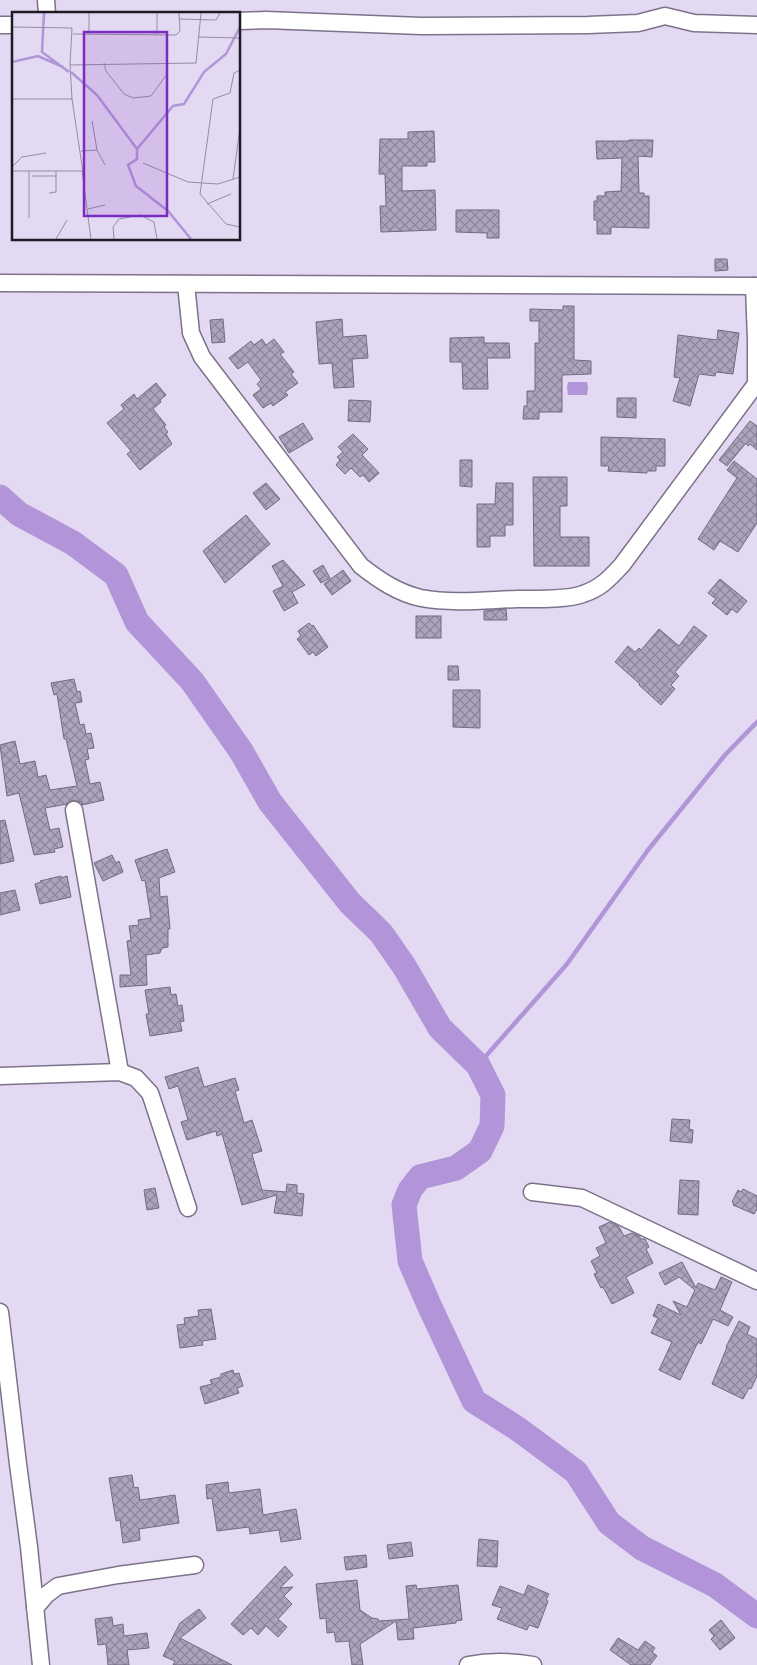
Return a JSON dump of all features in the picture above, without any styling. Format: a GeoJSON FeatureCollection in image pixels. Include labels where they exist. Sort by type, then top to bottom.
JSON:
{"type":"FeatureCollection","features":[{"type":"Feature","properties":{"kind":"street"},"geometry":{"type":"LineString","coordinates":[[240,21],[266,20],[421,26],[588,25],[638,23],[665,8],[694,23],[757,25]]}},
{"type":"Feature","properties":{"kind":"street"},"geometry":{"type":"LineString","coordinates":[[0,283],[756,286],[756,384],[606,583],[581,595],[542,599],[445,601],[420,597],[394,588],[360,566],[202,357],[191,333],[186,284]]}},
{"type":"Feature","properties":{"kind":"street"},"geometry":{"type":"LineString","coordinates":[[74,810],[120,1072]]}},
{"type":"Feature","properties":{"kind":"street"},"geometry":{"type":"LineString","coordinates":[[0,1076],[120,1072],[136,1078],[150,1094],[188,1208]]}},
{"type":"Feature","properties":{"kind":"street"},"geometry":{"type":"LineString","coordinates":[[532,1192],[582,1198],[757,1281]]}},
{"type":"Feature","properties":{"kind":"street"},"geometry":{"type":"LineString","coordinates":[[0,1312],[29,1547],[41,1665]]}},
{"type":"Feature","properties":{"kind":"street"},"geometry":{"type":"LineString","coordinates":[[35,1608],[46,1594],[58,1586],[118,1575],[195,1565]]}},
{"type":"Feature","properties":{"kind":"street"},"geometry":{"type":"LineString","coordinates":[[468,1665],[510,1661],[533,1665]]}},
{"type":"Feature","properties":{"kind":"shaded area"},"geometry":{"type":"Polygon","coordinates":[[[568,382],[587,382],[587,395],[568,395],[568,382]]]}},
{"type":"Feature","properties":{"kind":"building"},"geometry":{"type":"Polygon","coordinates":[[[434,131],[435,162],[427,162],[427,166],[402,166],[402,191],[435,190],[436,230],[381,232],[380,206],[386,206],[385,174],[379,174],[380,139],[408,139],[408,132],[434,131]]]}},
{"type":"Feature","properties":{"kind":"building"},"geometry":{"type":"Polygon","coordinates":[[[653,140],[652,157],[638,156],[639,193],[649,196],[649,228],[611,227],[611,234],[597,234],[597,220],[594,220],[594,201],[597,201],[597,196],[605,196],[605,192],[621,191],[622,158],[597,159],[596,141],[653,140]]]}},
{"type":"Feature","properties":{"kind":"building"},"geometry":{"type":"Polygon","coordinates":[[[456,210],[499,210],[499,238],[487,238],[487,233],[456,232],[456,210]]]}},
{"type":"Feature","properties":{"kind":"building"},"geometry":{"type":"Polygon","coordinates":[[[715,259],[727,259],[728,270],[715,271],[715,259]]]}},
{"type":"Feature","properties":{"kind":"building"},"geometry":{"type":"Polygon","coordinates":[[[563,306],[574,306],[574,360],[591,361],[591,374],[562,375],[562,412],[539,412],[539,419],[523,419],[524,406],[527,406],[527,391],[535,391],[535,343],[539,343],[539,321],[530,321],[530,309],[563,310],[563,306]]]}},
{"type":"Feature","properties":{"kind":"building"},"geometry":{"type":"Polygon","coordinates":[[[223,319],[225,342],[212,343],[210,320],[223,319]]]}},
{"type":"Feature","properties":{"kind":"building"},"geometry":{"type":"Polygon","coordinates":[[[342,319],[343,337],[366,335],[368,358],[352,359],[354,387],[334,388],[332,363],[319,364],[316,322],[342,319]]]}},
{"type":"Feature","properties":{"kind":"building"},"geometry":{"type":"Polygon","coordinates":[[[718,330],[739,333],[733,374],[716,372],[715,376],[699,374],[690,406],[673,401],[680,378],[674,377],[678,335],[717,340],[718,330]]]}},
{"type":"Feature","properties":{"kind":"building"},"geometry":{"type":"Polygon","coordinates":[[[484,337],[484,343],[509,343],[510,358],[487,358],[488,389],[463,389],[462,362],[450,362],[450,338],[484,337]]]}},
{"type":"Feature","properties":{"kind":"building"},"geometry":{"type":"Polygon","coordinates":[[[262,339],[266,345],[274,339],[284,352],[280,354],[294,372],[291,374],[298,383],[285,392],[288,395],[273,406],[271,403],[263,408],[253,395],[261,389],[257,384],[261,380],[248,362],[238,369],[229,358],[251,341],[254,345],[262,339]]]}},
{"type":"Feature","properties":{"kind":"building"},"geometry":{"type":"Polygon","coordinates":[[[156,383],[166,395],[153,409],[166,425],[164,427],[168,432],[166,434],[172,444],[140,470],[127,454],[131,451],[107,423],[124,409],[121,405],[134,394],[137,399],[156,383]]]}},
{"type":"Feature","properties":{"kind":"building"},"geometry":{"type":"Polygon","coordinates":[[[617,398],[636,398],[636,418],[617,417],[617,398]]]}},
{"type":"Feature","properties":{"kind":"building"},"geometry":{"type":"Polygon","coordinates":[[[349,400],[371,401],[370,422],[348,421],[349,400]]]}},
{"type":"Feature","properties":{"kind":"building"},"geometry":{"type":"Polygon","coordinates":[[[750,421],[757,426],[757,450],[746,443],[727,466],[719,460],[750,421]]]}},
{"type":"Feature","properties":{"kind":"building"},"geometry":{"type":"Polygon","coordinates":[[[303,423],[313,439],[289,453],[279,437],[303,423]]]}},
{"type":"Feature","properties":{"kind":"building"},"geometry":{"type":"Polygon","coordinates":[[[353,434],[368,449],[362,455],[379,473],[369,482],[363,475],[360,477],[351,468],[345,474],[336,465],[340,460],[337,457],[343,452],[338,447],[353,434]]]}},
{"type":"Feature","properties":{"kind":"building"},"geometry":{"type":"Polygon","coordinates":[[[601,437],[665,439],[665,466],[656,466],[656,471],[647,471],[647,473],[608,471],[609,466],[601,466],[601,437]]]}},
{"type":"Feature","properties":{"kind":"building"},"geometry":{"type":"Polygon","coordinates":[[[460,460],[472,460],[472,487],[460,486],[460,460]]]}},
{"type":"Feature","properties":{"kind":"building"},"geometry":{"type":"Polygon","coordinates":[[[734,461],[757,479],[757,523],[738,552],[720,541],[714,550],[698,539],[737,478],[727,470],[734,461]]]}},
{"type":"Feature","properties":{"kind":"building"},"geometry":{"type":"Polygon","coordinates":[[[533,477],[567,477],[567,506],[560,506],[560,537],[589,537],[589,566],[534,566],[533,477]]]}},
{"type":"Feature","properties":{"kind":"building"},"geometry":{"type":"Polygon","coordinates":[[[266,483],[280,499],[266,510],[253,493],[266,483]]]}},
{"type":"Feature","properties":{"kind":"building"},"geometry":{"type":"Polygon","coordinates":[[[496,483],[513,483],[513,525],[505,525],[505,536],[490,536],[490,547],[477,547],[477,504],[495,504],[496,483]]]}},
{"type":"Feature","properties":{"kind":"building"},"geometry":{"type":"Polygon","coordinates":[[[246,515],[270,544],[225,583],[203,551],[246,515]]]}},
{"type":"Feature","properties":{"kind":"building"},"geometry":{"type":"Polygon","coordinates":[[[283,560],[305,585],[292,592],[298,603],[284,611],[273,591],[283,586],[272,566],[283,560]]]}},
{"type":"Feature","properties":{"kind":"building"},"geometry":{"type":"Polygon","coordinates":[[[323,565],[330,578],[321,583],[313,571],[323,565]]]}},
{"type":"Feature","properties":{"kind":"building"},"geometry":{"type":"Polygon","coordinates":[[[343,570],[351,581],[332,595],[324,584],[343,570]]]}},
{"type":"Feature","properties":{"kind":"building"},"geometry":{"type":"Polygon","coordinates":[[[720,579],[747,601],[737,613],[732,609],[727,615],[712,603],[716,599],[708,593],[720,579]]]}},
{"type":"Feature","properties":{"kind":"building"},"geometry":{"type":"Polygon","coordinates":[[[506,609],[507,620],[484,620],[484,611],[506,609]]]}},
{"type":"Feature","properties":{"kind":"building"},"geometry":{"type":"Polygon","coordinates":[[[416,616],[441,616],[441,638],[416,638],[416,616]]]}},
{"type":"Feature","properties":{"kind":"building"},"geometry":{"type":"Polygon","coordinates":[[[309,623],[313,625],[328,647],[316,656],[313,652],[309,655],[297,639],[301,636],[298,631],[309,623]]]}},
{"type":"Feature","properties":{"kind":"building"},"geometry":{"type":"Polygon","coordinates":[[[694,626],[707,636],[675,672],[679,676],[671,685],[675,689],[661,705],[615,662],[628,646],[635,652],[639,648],[641,650],[659,629],[679,646],[694,626]]]}},
{"type":"Feature","properties":{"kind":"building"},"geometry":{"type":"Polygon","coordinates":[[[448,666],[458,666],[459,680],[448,680],[448,666]]]}},
{"type":"Feature","properties":{"kind":"building"},"geometry":{"type":"Polygon","coordinates":[[[74,679],[77,692],[80,691],[82,702],[75,703],[80,725],[84,724],[86,734],[91,733],[94,748],[87,749],[89,759],[85,760],[90,784],[100,782],[104,800],[82,805],[81,802],[73,800],[67,804],[45,808],[50,830],[59,828],[63,847],[54,849],[55,852],[34,855],[19,793],[7,796],[0,745],[15,741],[20,764],[35,761],[38,777],[46,775],[50,790],[77,786],[66,739],[64,739],[57,694],[54,695],[51,683],[74,679]]]}},
{"type":"Feature","properties":{"kind":"building"},"geometry":{"type":"Polygon","coordinates":[[[453,690],[480,690],[480,728],[453,727],[453,690]]]}},
{"type":"Feature","properties":{"kind":"building"},"geometry":{"type":"Polygon","coordinates":[[[5,820],[14,861],[0,864],[0,821],[5,820]]]}},
{"type":"Feature","properties":{"kind":"building"},"geometry":{"type":"Polygon","coordinates":[[[167,849],[175,872],[159,878],[160,897],[167,896],[170,929],[168,929],[168,947],[162,948],[160,953],[146,955],[147,985],[120,987],[120,975],[131,975],[127,941],[131,940],[129,926],[139,925],[138,920],[151,918],[145,880],[142,881],[135,860],[167,849]]]}},
{"type":"Feature","properties":{"kind":"building"},"geometry":{"type":"Polygon","coordinates":[[[112,855],[116,863],[119,861],[123,872],[103,881],[94,863],[112,855]]]}},
{"type":"Feature","properties":{"kind":"building"},"geometry":{"type":"Polygon","coordinates":[[[61,876],[61,878],[67,876],[71,897],[40,904],[35,884],[61,876]]]}},
{"type":"Feature","properties":{"kind":"building"},"geometry":{"type":"Polygon","coordinates":[[[15,890],[20,910],[0,915],[0,893],[15,890]]]}},
{"type":"Feature","properties":{"kind":"building"},"geometry":{"type":"Polygon","coordinates":[[[170,987],[171,995],[176,994],[178,1006],[182,1005],[184,1021],[180,1022],[182,1031],[150,1036],[146,1014],[149,1014],[145,990],[170,987]]]}},
{"type":"Feature","properties":{"kind":"building"},"geometry":{"type":"Polygon","coordinates":[[[198,1067],[204,1087],[235,1078],[239,1090],[235,1091],[244,1123],[252,1120],[262,1151],[252,1154],[262,1190],[286,1192],[287,1184],[297,1185],[297,1193],[304,1194],[302,1216],[274,1213],[277,1195],[242,1205],[222,1134],[217,1136],[216,1131],[187,1140],[181,1122],[188,1120],[178,1086],[169,1089],[165,1077],[198,1067]]]}},
{"type":"Feature","properties":{"kind":"building"},"geometry":{"type":"Polygon","coordinates":[[[672,1119],[690,1120],[689,1129],[693,1130],[692,1143],[670,1141],[672,1119]]]}},
{"type":"Feature","properties":{"kind":"building"},"geometry":{"type":"Polygon","coordinates":[[[680,1180],[699,1181],[698,1215],[678,1214],[680,1180]]]}},
{"type":"Feature","properties":{"kind":"building"},"geometry":{"type":"Polygon","coordinates":[[[155,1188],[159,1208],[147,1210],[144,1190],[155,1188]]]}},
{"type":"Feature","properties":{"kind":"building"},"geometry":{"type":"Polygon","coordinates":[[[743,1189],[757,1196],[757,1209],[754,1214],[733,1205],[734,1203],[732,1202],[738,1190],[741,1192],[743,1189]]]}},
{"type":"Feature","properties":{"kind":"building"},"geometry":{"type":"Polygon","coordinates":[[[610,1222],[619,1227],[624,1236],[632,1233],[641,1239],[645,1239],[649,1247],[646,1249],[653,1263],[626,1277],[634,1293],[612,1304],[594,1274],[597,1273],[591,1261],[600,1256],[596,1248],[606,1243],[599,1227],[610,1222]]]}},
{"type":"Feature","properties":{"kind":"building"},"geometry":{"type":"Polygon","coordinates":[[[682,1262],[696,1288],[698,1283],[715,1290],[721,1277],[732,1282],[720,1310],[733,1317],[728,1326],[713,1319],[701,1344],[698,1342],[680,1380],[659,1370],[672,1342],[651,1333],[658,1318],[653,1316],[658,1304],[681,1315],[673,1301],[687,1307],[695,1290],[679,1277],[665,1285],[659,1273],[682,1262]]]}},
{"type":"Feature","properties":{"kind":"building"},"geometry":{"type":"Polygon","coordinates":[[[211,1309],[216,1339],[202,1341],[203,1345],[180,1348],[177,1325],[185,1324],[184,1318],[199,1316],[198,1310],[211,1309]]]}},
{"type":"Feature","properties":{"kind":"building"},"geometry":{"type":"Polygon","coordinates":[[[739,1321],[750,1327],[747,1334],[757,1339],[757,1376],[751,1389],[749,1388],[743,1399],[712,1384],[726,1347],[739,1321]]]}},
{"type":"Feature","properties":{"kind":"building"},"geometry":{"type":"Polygon","coordinates":[[[233,1370],[234,1374],[239,1373],[243,1386],[237,1388],[239,1393],[205,1404],[200,1387],[212,1384],[210,1380],[221,1377],[221,1374],[233,1370]]]}},
{"type":"Feature","properties":{"kind":"building"},"geometry":{"type":"Polygon","coordinates":[[[132,1475],[134,1488],[138,1487],[140,1500],[175,1495],[179,1523],[139,1529],[140,1540],[123,1543],[120,1520],[116,1521],[109,1478],[132,1475]]]}},
{"type":"Feature","properties":{"kind":"building"},"geometry":{"type":"Polygon","coordinates":[[[228,1482],[229,1493],[260,1489],[263,1515],[296,1509],[301,1539],[281,1542],[279,1530],[250,1534],[249,1527],[217,1531],[212,1498],[207,1499],[206,1485],[228,1482]]]}},
{"type":"Feature","properties":{"kind":"building"},"geometry":{"type":"Polygon","coordinates":[[[479,1539],[498,1541],[497,1567],[477,1566],[479,1539]]]}},
{"type":"Feature","properties":{"kind":"building"},"geometry":{"type":"Polygon","coordinates":[[[411,1542],[413,1556],[389,1559],[387,1545],[411,1542]]]}},
{"type":"Feature","properties":{"kind":"building"},"geometry":{"type":"Polygon","coordinates":[[[366,1555],[367,1567],[346,1570],[344,1557],[366,1555]]]}},
{"type":"Feature","properties":{"kind":"building"},"geometry":{"type":"Polygon","coordinates":[[[285,1566],[293,1575],[280,1588],[293,1587],[284,1596],[292,1604],[278,1619],[287,1627],[278,1637],[266,1626],[258,1635],[251,1628],[243,1635],[231,1624],[285,1566]]]}},
{"type":"Feature","properties":{"kind":"building"},"geometry":{"type":"Polygon","coordinates":[[[357,1580],[360,1610],[379,1621],[409,1619],[406,1586],[416,1585],[417,1589],[458,1585],[462,1620],[456,1621],[456,1623],[413,1628],[414,1639],[398,1640],[396,1621],[360,1644],[363,1665],[352,1665],[349,1641],[336,1642],[334,1632],[327,1633],[326,1618],[320,1619],[316,1584],[357,1580]]]}},
{"type":"Feature","properties":{"kind":"building"},"geometry":{"type":"Polygon","coordinates":[[[528,1585],[549,1594],[538,1628],[529,1625],[527,1630],[497,1619],[502,1608],[492,1605],[500,1586],[524,1595],[528,1585]]]}},
{"type":"Feature","properties":{"kind":"building"},"geometry":{"type":"Polygon","coordinates":[[[199,1609],[206,1618],[180,1638],[232,1665],[173,1665],[175,1661],[163,1656],[180,1623],[199,1609]]]}},
{"type":"Feature","properties":{"kind":"building"},"geometry":{"type":"Polygon","coordinates":[[[112,1617],[113,1626],[123,1624],[124,1636],[147,1633],[149,1648],[127,1650],[129,1665],[108,1665],[106,1644],[98,1645],[95,1619],[112,1617]]]}},
{"type":"Feature","properties":{"kind":"building"},"geometry":{"type":"Polygon","coordinates":[[[721,1620],[735,1638],[720,1650],[711,1639],[714,1636],[709,1630],[721,1620]]]}},
{"type":"Feature","properties":{"kind":"building"},"geometry":{"type":"Polygon","coordinates":[[[618,1638],[638,1650],[645,1641],[655,1648],[652,1652],[657,1656],[650,1665],[631,1665],[610,1650],[618,1638]]]}},
{"type":"Feature","properties":{"kind":"waterway"},"geometry":{"type":"LineString","coordinates":[[0,497],[19,514],[73,543],[116,575],[137,622],[192,681],[241,751],[270,802],[350,903],[381,933],[404,966],[440,1028],[478,1065],[493,1095],[492,1126],[480,1151],[456,1168],[420,1177],[410,1190],[404,1205],[410,1261],[474,1401],[518,1429],[576,1472],[609,1523],[642,1548],[715,1585],[757,1616]]}},
{"type":"Feature","properties":{"kind":"waterway"},"geometry":{"type":"LineString","coordinates":[[478,1065],[567,964],[648,850],[725,755],[757,722]]}}]}
